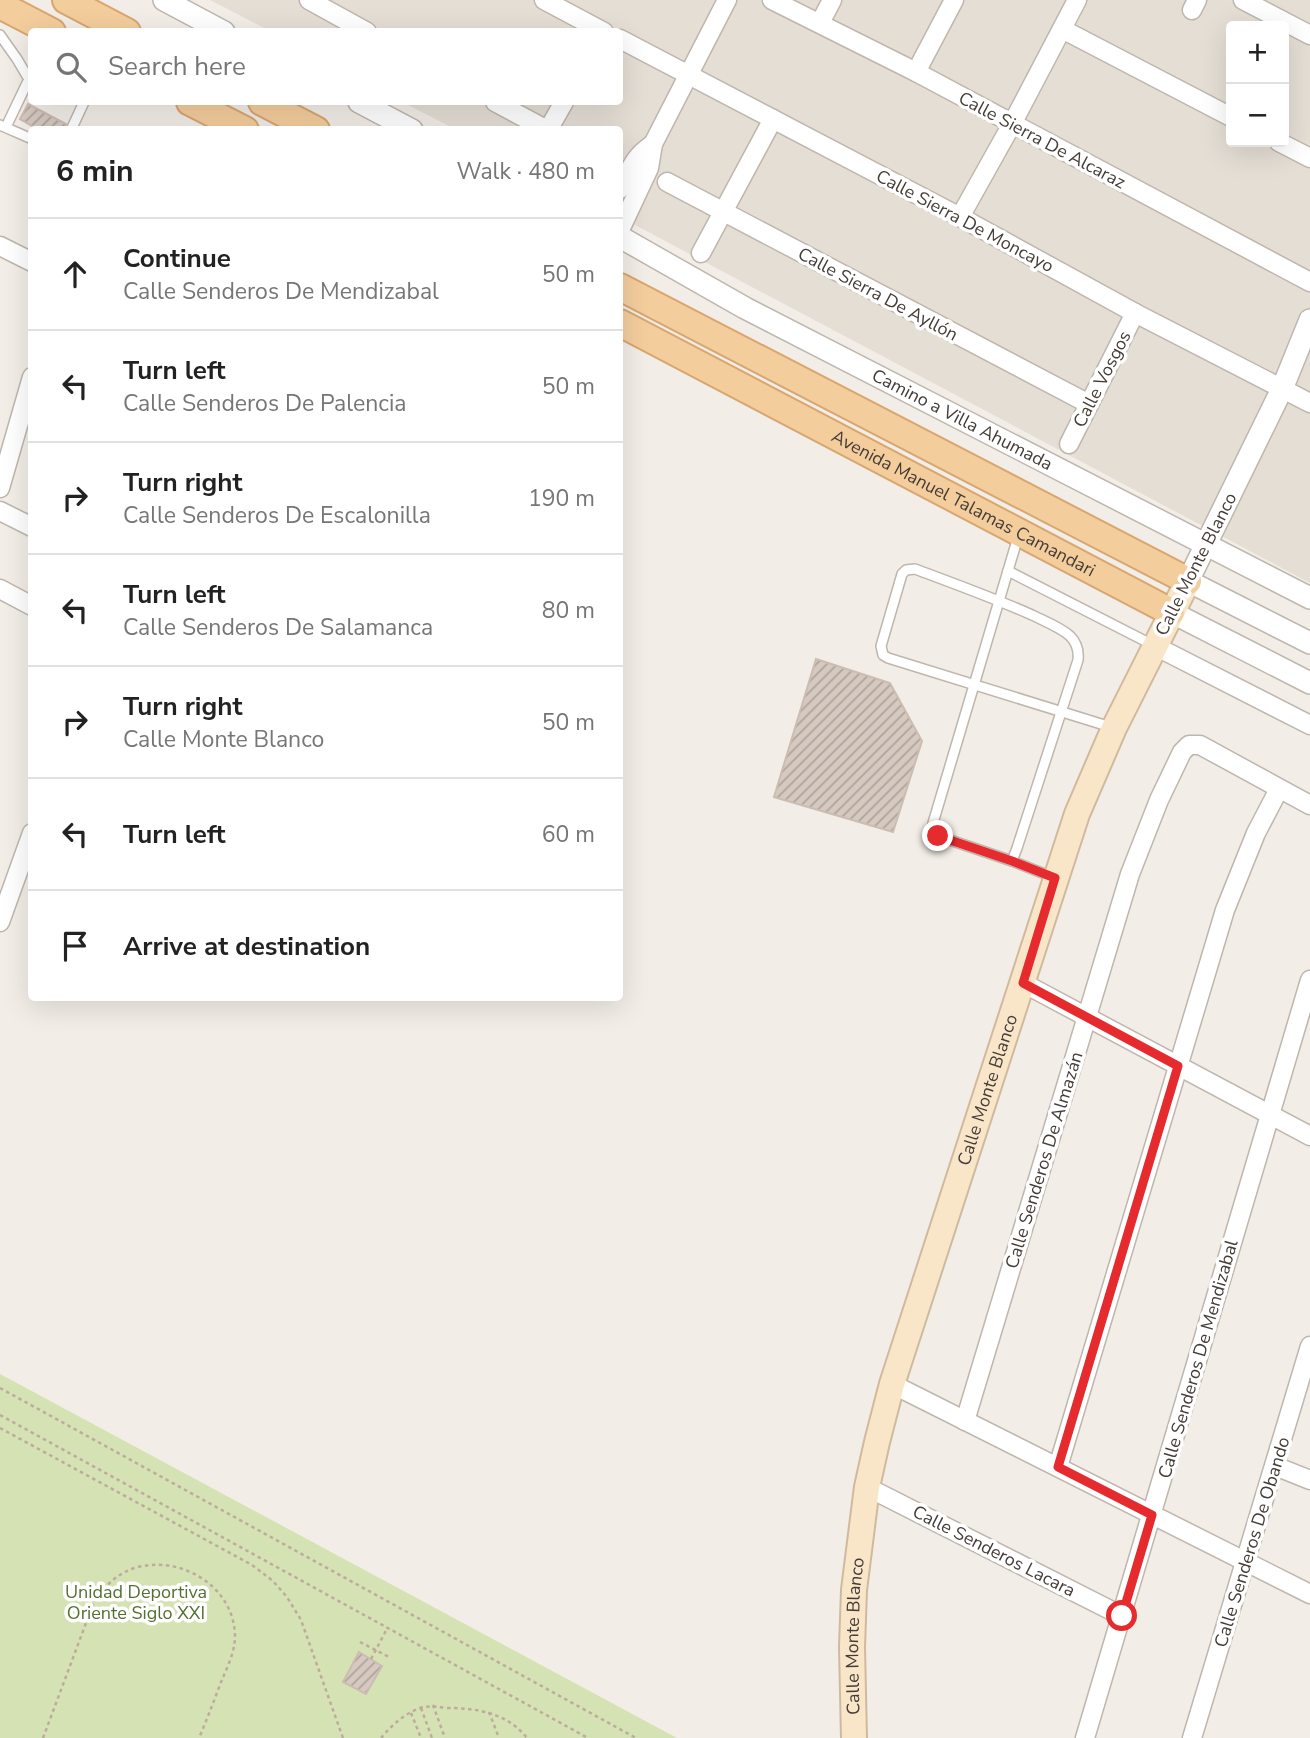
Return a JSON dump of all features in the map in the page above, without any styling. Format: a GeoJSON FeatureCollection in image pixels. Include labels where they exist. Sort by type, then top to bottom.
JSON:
{"type":"FeatureCollection","features":[{"type":"Feature","properties":{"kind":"main road"},"geometry":{"type":"LineString","coordinates":[[66,0],[119,28]]}},
{"type":"Feature","properties":{"kind":"main road"},"geometry":{"type":"LineString","coordinates":[[0,5],[44,28]]}},
{"type":"Feature","properties":{"kind":"main road"},"geometry":{"type":"LineString","coordinates":[[196,105],[236,126]]}},
{"type":"Feature","properties":{"kind":"main road"},"geometry":{"type":"LineString","coordinates":[[268,105],[308,126]]}},
{"type":"Feature","properties":{"kind":"main road","name":"Avenida Manuel Talamas Camandari"},"geometry":{"type":"LineString","coordinates":[[623,289],[1188,581]]}},
{"type":"Feature","properties":{"kind":"main road","name":"Avenida Manuel Talamas Camandari"},"geometry":{"type":"LineString","coordinates":[[623,325],[1171,612]]}},
{"type":"Feature","properties":{"kind":"main road","name":"Calle Monte Blanco"},"geometry":{"type":"LineString","coordinates":[[854,1738],[854,1590],[867,1487],[892,1384],[1077,814],[1114,728],[1188,581]]}},
{"type":"Feature","properties":{"kind":"street"},"geometry":{"type":"LineString","coordinates":[[164,0],[216,28]]}},
{"type":"Feature","properties":{"kind":"street"},"geometry":{"type":"LineString","coordinates":[[309,0],[360,28]]}},
{"type":"Feature","properties":{"kind":"street"},"geometry":{"type":"LineString","coordinates":[[544,0],[597,28]]}},
{"type":"Feature","properties":{"kind":"street"},"geometry":{"type":"LineString","coordinates":[[623,224],[649,169],[653,144],[727,0]]}},
{"type":"Feature","properties":{"kind":"street","name":"Calle Sierra De Alcaraz"},"geometry":{"type":"LineString","coordinates":[[772,0],[916,72],[1310,282]]}},
{"type":"Feature","properties":{"kind":"street"},"geometry":{"type":"LineString","coordinates":[[820,23],[832,0]]}},
{"type":"Feature","properties":{"kind":"street"},"geometry":{"type":"LineString","coordinates":[[916,72],[954,0]]}},
{"type":"Feature","properties":{"kind":"street"},"geometry":{"type":"LineString","coordinates":[[960,217],[1077,0]]}},
{"type":"Feature","properties":{"kind":"street"},"geometry":{"type":"LineString","coordinates":[[1243,0],[1310,34]]}},
{"type":"Feature","properties":{"kind":"street"},"geometry":{"type":"LineString","coordinates":[[1062,29],[1226,114]]}},
{"type":"Feature","properties":{"kind":"street","name":"Calle Sierra De Moncayo"},"geometry":{"type":"LineString","coordinates":[[623,41],[1310,403]]}},
{"type":"Feature","properties":{"kind":"street"},"geometry":{"type":"LineString","coordinates":[[365,105],[404,126]]}},
{"type":"Feature","properties":{"kind":"street"},"geometry":{"type":"LineString","coordinates":[[501,105],[540,126]]}},
{"type":"Feature","properties":{"kind":"street"},"geometry":{"type":"LineString","coordinates":[[549,126],[562,105]]}},
{"type":"Feature","properties":{"kind":"street"},"geometry":{"type":"LineString","coordinates":[[701,253],[773,119]]}},
{"type":"Feature","properties":{"kind":"street"},"geometry":{"type":"LineString","coordinates":[[623,182],[635,159],[653,144]]}},
{"type":"Feature","properties":{"kind":"street"},"geometry":{"type":"LineString","coordinates":[[1289,147],[1310,158]]}},
{"type":"Feature","properties":{"kind":"street","name":"Calle Sierra De Ayllón"},"geometry":{"type":"LineString","coordinates":[[667,183],[1089,404]]}},
{"type":"Feature","properties":{"kind":"street","name":"Camino a Villa Ahumada"},"geometry":{"type":"LineString","coordinates":[[623,239],[745,308],[1310,598]]}},
{"type":"Feature","properties":{"kind":"street"},"geometry":{"type":"LineString","coordinates":[[0,246],[28,260]]}},
{"type":"Feature","properties":{"kind":"street","name":"Calle Vosgos"},"geometry":{"type":"LineString","coordinates":[[1069,444],[1135,313]]}},
{"type":"Feature","properties":{"kind":"street","name":"Calle Monte Blanco"},"geometry":{"type":"LineString","coordinates":[[1188,581],[1282,389],[1310,320]]}},
{"type":"Feature","properties":{"kind":"street"},"geometry":{"type":"LineString","coordinates":[[0,488],[28,391]]}},
{"type":"Feature","properties":{"kind":"street"},"geometry":{"type":"LineString","coordinates":[[0,511],[28,525]]}},
{"type":"Feature","properties":{"kind":"street","name":"Avenida Manuel Talamas Camandari"},"geometry":{"type":"LineString","coordinates":[[1188,581],[1310,643]]}},
{"type":"Feature","properties":{"kind":"street"},"geometry":{"type":"LineString","coordinates":[[0,589],[28,604]]}},
{"type":"Feature","properties":{"kind":"street","name":"Avenida Manuel Talamas Camandari"},"geometry":{"type":"LineString","coordinates":[[1171,612],[1310,683]]}},
{"type":"Feature","properties":{"kind":"street"},"geometry":{"type":"LineString","coordinates":[[1155,646],[1310,726]]}},
{"type":"Feature","properties":{"kind":"street","name":"Calle Senderos De Almazán"},"geometry":{"type":"LineString","coordinates":[[965,1421],[1130,874],[1182,752],[1189,746],[1200,745],[1279,789]]}},
{"type":"Feature","properties":{"kind":"street"},"geometry":{"type":"LineString","coordinates":[[1058,1467],[1225,910],[1256,833],[1279,789],[1310,806]]}},
{"type":"Feature","properties":{"kind":"street"},"geometry":{"type":"LineString","coordinates":[[0,922],[28,844]]}},
{"type":"Feature","properties":{"kind":"street","name":"Calle Senderos De Mendizabal"},"geometry":{"type":"LineString","coordinates":[[1085,1738],[1310,980]]}},
{"type":"Feature","properties":{"kind":"street"},"geometry":{"type":"LineString","coordinates":[[1023,983],[1310,1136]]}},
{"type":"Feature","properties":{"kind":"street","name":"Calle Senderos De Obando"},"geometry":{"type":"LineString","coordinates":[[1192,1738],[1307,1367],[1310,1346]]}},
{"type":"Feature","properties":{"kind":"street"},"geometry":{"type":"LineString","coordinates":[[892,1384],[1310,1594]]}},
{"type":"Feature","properties":{"kind":"street"},"geometry":{"type":"LineString","coordinates":[[1275,1466],[1310,1480]]}},
{"type":"Feature","properties":{"kind":"street","name":"Calle Senderos Lacara"},"geometry":{"type":"LineString","coordinates":[[867,1487],[1122,1616]]}},
{"type":"Feature","properties":{"kind":"lane"},"geometry":{"type":"LineString","coordinates":[[0,35],[28,76]]}},
{"type":"Feature","properties":{"kind":"lane"},"geometry":{"type":"LineString","coordinates":[[28,82],[3,126],[28,137]]}},
{"type":"Feature","properties":{"kind":"lane"},"geometry":{"type":"LineString","coordinates":[[72,126],[80,105]]}},
{"type":"Feature","properties":{"kind":"lane"},"geometry":{"type":"LineString","coordinates":[[1020,532],[932,829],[938,836],[1055,878]]}},
{"type":"Feature","properties":{"kind":"lane"},"geometry":{"type":"LineString","coordinates":[[1012,861],[1062,712],[1078,660],[1077,646],[1069,635],[999,600],[915,569],[902,574],[881,646],[883,655],[888,658],[974,685],[1062,712],[1114,728]]}},
{"type":"Feature","properties":{"kind":"lane"},"geometry":{"type":"LineString","coordinates":[[1008,571],[1155,646]]}},
{"type":"Feature","properties":{"kind":"path"},"geometry":{"type":"LineString","coordinates":[[0,1388],[636,1738]]}},
{"type":"Feature","properties":{"kind":"path"},"geometry":{"type":"LineString","coordinates":[[0,1415],[588,1738]]}},
{"type":"Feature","properties":{"kind":"path"},"geometry":{"type":"LineString","coordinates":[[0,1428],[253,1565],[273,1581],[301,1620],[343,1738]]}},
{"type":"Feature","properties":{"kind":"path"},"geometry":{"type":"LineString","coordinates":[[43,1738],[95,1598],[119,1575],[138,1567],[162,1564],[180,1567],[214,1586],[227,1605],[235,1635],[232,1654],[199,1738]]}},
{"type":"Feature","properties":{"kind":"path"},"geometry":{"type":"LineString","coordinates":[[371,1659],[388,1627]]}},
{"type":"Feature","properties":{"kind":"path"},"geometry":{"type":"LineString","coordinates":[[360,1642],[389,1657]]}},
{"type":"Feature","properties":{"kind":"path"},"geometry":{"type":"LineString","coordinates":[[433,1705],[445,1738]]}},
{"type":"Feature","properties":{"kind":"path"},"geometry":{"type":"LineString","coordinates":[[381,1738],[397,1721],[421,1708],[433,1705],[489,1712],[506,1720],[527,1738]]}},
{"type":"Feature","properties":{"kind":"path"},"geometry":{"type":"LineString","coordinates":[[421,1708],[432,1738]]}},
{"type":"Feature","properties":{"kind":"path"},"geometry":{"type":"LineString","coordinates":[[489,1712],[499,1738]]}},
{"type":"Feature","properties":{"kind":"path"},"geometry":{"type":"LineString","coordinates":[[411,1713],[421,1738]]}},
{"type":"Feature","properties":{"kind":"shaded area"},"geometry":{"type":"Polygon","coordinates":[[[210,0],[1310,0],[1310,583],[623,219],[623,126],[449,126],[408,105],[623,105],[623,28],[264,28],[210,0]]]}},
{"type":"Feature","properties":{"kind":"green space","name":"Unidad Deportiva Oriente Siglo XXI"},"geometry":{"type":"Polygon","coordinates":[[[0,1374],[677,1738],[0,1738],[0,1374]]]}},
{"type":"Feature","properties":{"kind":"building"},"geometry":{"type":"Polygon","coordinates":[[[28,104],[66,124],[32,126],[20,119],[28,104]]]}},
{"type":"Feature","properties":{"kind":"building"},"geometry":{"type":"Polygon","coordinates":[[[816,659],[890,683],[922,741],[893,832],[774,797],[816,659]]]}},
{"type":"Feature","properties":{"kind":"building"},"geometry":{"type":"Polygon","coordinates":[[[359,1652],[382,1666],[366,1694],[343,1682],[359,1652]]]}},
{"type":"Feature","properties":{"kind":"route"},"geometry":{"type":"LineString","coordinates":[[938,836],[1055,878],[1023,983],[1178,1066],[1058,1467],[1152,1515],[1122,1616]]}}]}
